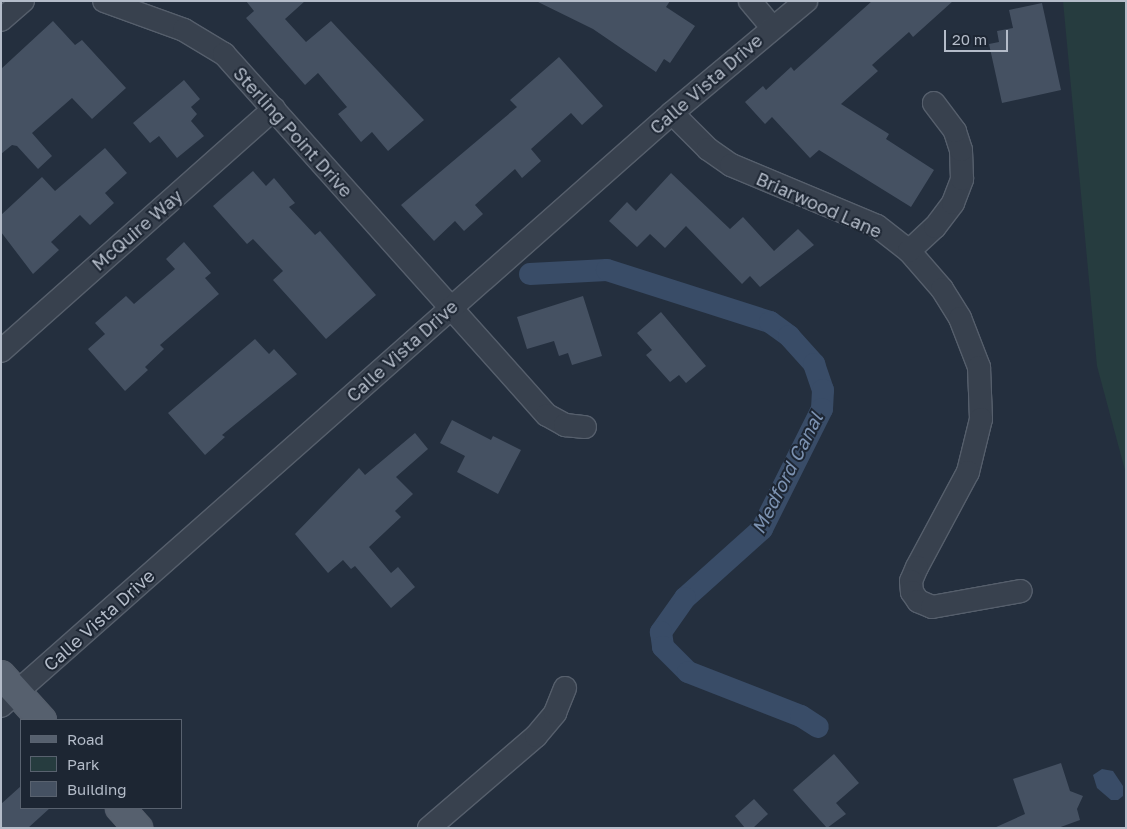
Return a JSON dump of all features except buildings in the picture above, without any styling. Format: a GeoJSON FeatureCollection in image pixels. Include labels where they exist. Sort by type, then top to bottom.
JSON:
{"type":"FeatureCollection","features":[{"type":"Feature","properties":{"kind":"main road"},"geometry":{"type":"LineString","coordinates":[[7,691],[41,719]]}},
{"type":"Feature","properties":{"kind":"main road"},"geometry":{"type":"LineString","coordinates":[[121,809],[138,828]]}},
{"type":"Feature","properties":{"kind":"street"},"geometry":{"type":"LineString","coordinates":[[1,20],[22,1]]}},
{"type":"Feature","properties":{"kind":"street","name":"Sterling Point Drive"},"geometry":{"type":"LineString","coordinates":[[104,1],[207,41],[274,110],[547,415],[565,425],[585,427]]}},
{"type":"Feature","properties":{"kind":"street"},"geometry":{"type":"LineString","coordinates":[[750,1],[772,27]]}},
{"type":"Feature","properties":{"kind":"street","name":"Calle Vista Drive"},"geometry":{"type":"LineString","coordinates":[[7,691],[450,308],[672,113],[772,27],[806,1]]}},
{"type":"Feature","properties":{"kind":"street"},"geometry":{"type":"LineString","coordinates":[[909,251],[936,227],[953,204],[962,179],[961,150],[955,131],[934,103]]}},
{"type":"Feature","properties":{"kind":"street","name":"McQuire Way"},"geometry":{"type":"LineString","coordinates":[[1,351],[274,110]]}},
{"type":"Feature","properties":{"kind":"street","name":"Briarwood Lane"},"geometry":{"type":"LineString","coordinates":[[672,113],[708,149],[731,165],[877,226],[909,251],[942,290],[960,318],[979,367],[982,394],[981,419],[968,472],[917,567],[911,581],[912,592],[918,601],[932,607],[1021,591]]}},
{"type":"Feature","properties":{"kind":"street"},"geometry":{"type":"LineString","coordinates":[[429,828],[536,736],[555,713],[565,688]]}},
{"type":"Feature","properties":{"kind":"green space"},"geometry":{"type":"Polygon","coordinates":[[[1063,1],[1126,1],[1126,474],[1097,366],[1063,1]]]}},
{"type":"Feature","properties":{"kind":"water"},"geometry":{"type":"Polygon","coordinates":[[[1102,769],[1113,771],[1123,786],[1123,796],[1118,800],[1111,800],[1097,788],[1093,775],[1102,769]]]}},
{"type":"Feature","properties":{"kind":"waterway","name":"Medford Canal"},"geometry":{"type":"LineString","coordinates":[[530,274],[607,270],[770,322],[789,336],[814,364],[823,390],[822,409],[762,529],[685,598],[661,632],[663,647],[688,672],[801,716],[818,727]]}}]}
